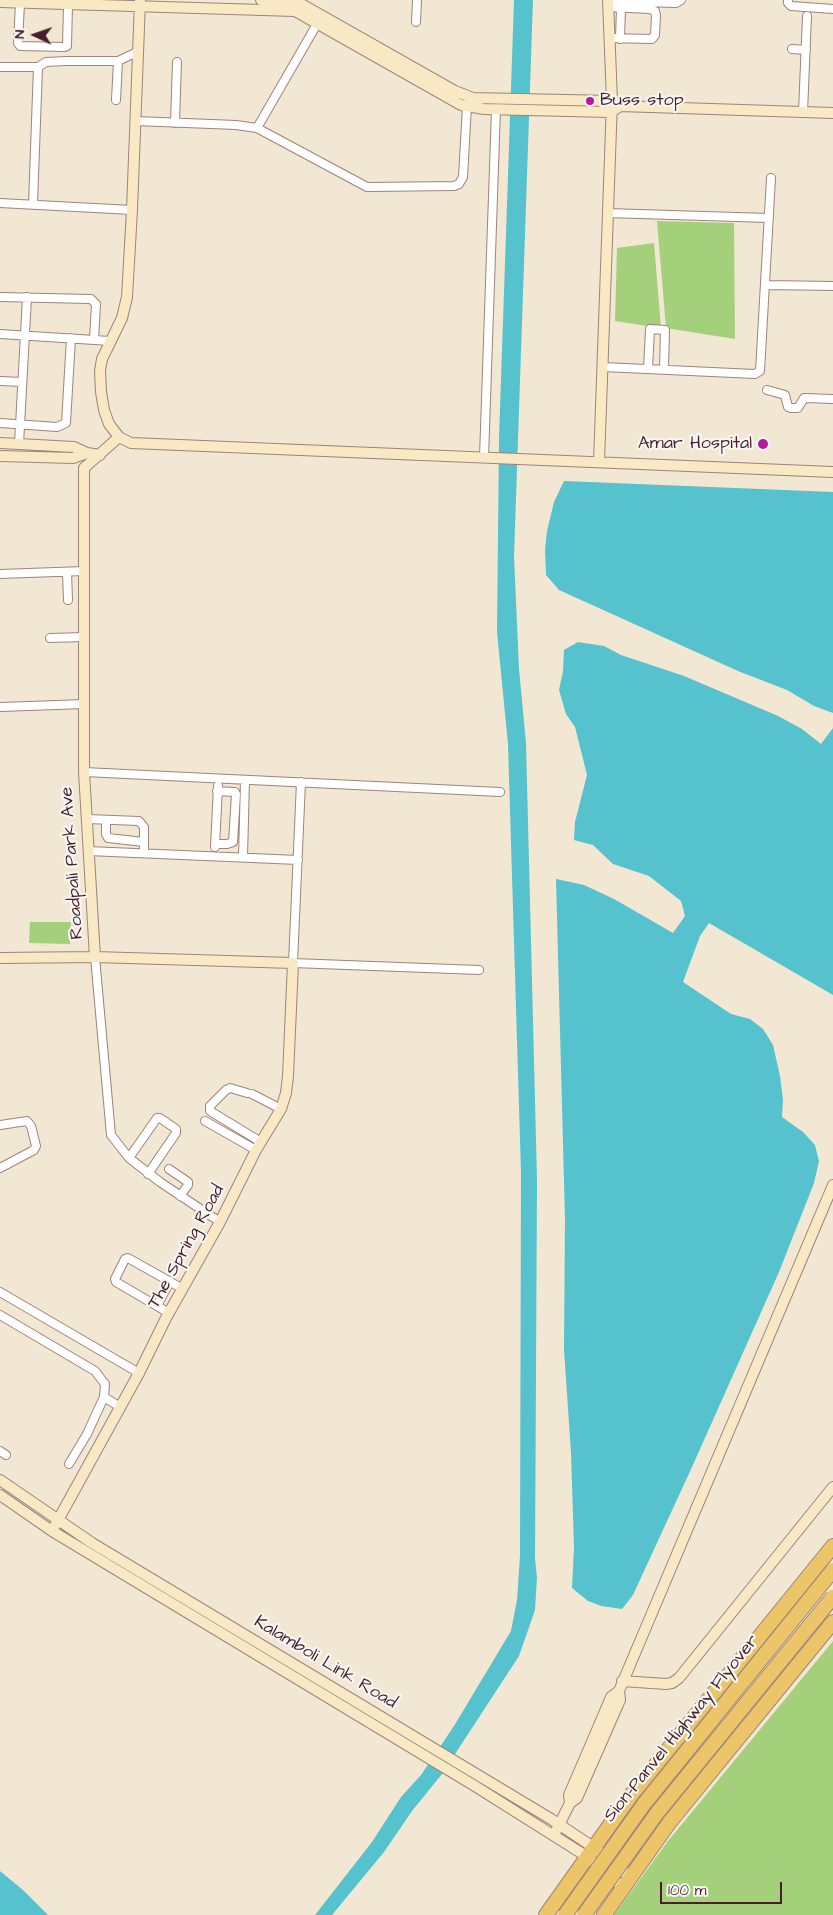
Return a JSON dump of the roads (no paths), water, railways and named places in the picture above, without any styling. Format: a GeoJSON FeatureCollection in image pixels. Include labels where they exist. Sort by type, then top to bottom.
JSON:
{"type":"FeatureCollection","features":[{"type":"Feature","properties":{"kind":"highway"},"geometry":{"type":"LineString","coordinates":[[546,1915],[632,1794],[833,1546]]}},
{"type":"Feature","properties":{"kind":"highway","name":"Sion-Panvel Highway Flyover"},"geometry":{"type":"LineString","coordinates":[[565,1915],[644,1804],[833,1570]]}},
{"type":"Feature","properties":{"kind":"highway","name":"Sion-Panvel Highway Flyover"},"geometry":{"type":"LineString","coordinates":[[584,1915],[657,1813],[833,1597]]}},
{"type":"Feature","properties":{"kind":"highway"},"geometry":{"type":"LineString","coordinates":[[604,1915],[669,1823],[833,1622]]}},
{"type":"Feature","properties":{"kind":"street"},"geometry":{"type":"LineString","coordinates":[[261,0],[295,4],[480,104]]}},
{"type":"Feature","properties":{"kind":"street"},"geometry":{"type":"LineString","coordinates":[[416,22],[417,0]]}},
{"type":"Feature","properties":{"kind":"street"},"geometry":{"type":"LineString","coordinates":[[614,3],[676,3],[681,0]]}},
{"type":"Feature","properties":{"kind":"street"},"geometry":{"type":"LineString","coordinates":[[788,0],[790,6],[818,4],[833,9]]}},
{"type":"Feature","properties":{"kind":"street"},"geometry":{"type":"LineString","coordinates":[[0,2],[68,5],[140,3],[295,4],[317,24],[450,100],[467,106],[480,104],[500,106],[614,106],[833,113]]}},
{"type":"Feature","properties":{"kind":"street"},"geometry":{"type":"LineString","coordinates":[[20,3],[18,43],[20,46],[65,47],[68,5]]}},
{"type":"Feature","properties":{"kind":"street"},"geometry":{"type":"LineString","coordinates":[[140,3],[127,297],[122,318],[102,359],[101,392],[109,424],[119,437],[131,443],[833,472]]}},
{"type":"Feature","properties":{"kind":"street"},"geometry":{"type":"LineString","coordinates":[[599,462],[607,213],[614,106],[614,3]]}},
{"type":"Feature","properties":{"kind":"street"},"geometry":{"type":"LineString","coordinates":[[614,3],[650,9],[655,11],[656,15],[655,35],[652,39],[615,38]]}},
{"type":"Feature","properties":{"kind":"street"},"geometry":{"type":"LineString","coordinates":[[803,112],[807,16]]}},
{"type":"Feature","properties":{"kind":"street"},"geometry":{"type":"LineString","coordinates":[[257,128],[317,24]]}},
{"type":"Feature","properties":{"kind":"street"},"geometry":{"type":"LineString","coordinates":[[792,49],[806,50]]}},
{"type":"Feature","properties":{"kind":"street"},"geometry":{"type":"LineString","coordinates":[[0,67],[38,67],[46,62],[118,61],[137,52]]}},
{"type":"Feature","properties":{"kind":"street"},"geometry":{"type":"LineString","coordinates":[[116,100],[118,61]]}},
{"type":"Feature","properties":{"kind":"street"},"geometry":{"type":"LineString","coordinates":[[175,123],[177,62]]}},
{"type":"Feature","properties":{"kind":"street"},"geometry":{"type":"LineString","coordinates":[[34,204],[38,67]]}},
{"type":"Feature","properties":{"kind":"street"},"geometry":{"type":"LineString","coordinates":[[135,121],[236,125],[257,128],[367,187],[454,186],[459,184],[463,177],[467,106]]}},
{"type":"Feature","properties":{"kind":"street"},"geometry":{"type":"LineString","coordinates":[[486,458],[500,106]]}},
{"type":"Feature","properties":{"kind":"street"},"geometry":{"type":"LineString","coordinates":[[603,367],[755,374],[760,371],[771,178]]}},
{"type":"Feature","properties":{"kind":"street"},"geometry":{"type":"LineString","coordinates":[[0,203],[132,210]]}},
{"type":"Feature","properties":{"kind":"street"},"geometry":{"type":"LineString","coordinates":[[607,213],[769,218]]}},
{"type":"Feature","properties":{"kind":"street"},"geometry":{"type":"LineString","coordinates":[[766,285],[833,286]]}},
{"type":"Feature","properties":{"kind":"street"},"geometry":{"type":"LineString","coordinates":[[0,297],[91,299],[96,304],[94,340]]}},
{"type":"Feature","properties":{"kind":"street"},"geometry":{"type":"LineString","coordinates":[[19,444],[27,297]]}},
{"type":"Feature","properties":{"kind":"street"},"geometry":{"type":"LineString","coordinates":[[648,369],[650,329],[665,330],[664,370]]}},
{"type":"Feature","properties":{"kind":"street"},"geometry":{"type":"LineString","coordinates":[[0,334],[110,341]]}},
{"type":"Feature","properties":{"kind":"street"},"geometry":{"type":"LineString","coordinates":[[0,423],[57,427],[66,424],[70,338]]}},
{"type":"Feature","properties":{"kind":"street"},"geometry":{"type":"LineString","coordinates":[[649,357],[664,358]]}},
{"type":"Feature","properties":{"kind":"street"},"geometry":{"type":"LineString","coordinates":[[0,381],[22,382]]}},
{"type":"Feature","properties":{"kind":"street"},"geometry":{"type":"LineString","coordinates":[[767,390],[785,394],[788,407],[791,408],[798,408],[804,398],[833,399]]}},
{"type":"Feature","properties":{"kind":"street"},"geometry":{"type":"LineString","coordinates":[[0,443],[74,447],[87,453],[100,455],[119,437]]}},
{"type":"Feature","properties":{"kind":"street"},"geometry":{"type":"LineString","coordinates":[[0,456],[73,458],[87,453]]}},
{"type":"Feature","properties":{"kind":"street","name":"Roadpali Park Ave"},"geometry":{"type":"LineString","coordinates":[[100,455],[84,468],[84,772],[88,851],[111,1136],[128,1158],[148,1174],[220,1222]]}},
{"type":"Feature","properties":{"kind":"street"},"geometry":{"type":"LineString","coordinates":[[0,574],[84,571]]}},
{"type":"Feature","properties":{"kind":"street"},"geometry":{"type":"LineString","coordinates":[[67,572],[68,600]]}},
{"type":"Feature","properties":{"kind":"street"},"geometry":{"type":"LineString","coordinates":[[50,638],[84,636]]}},
{"type":"Feature","properties":{"kind":"street"},"geometry":{"type":"LineString","coordinates":[[0,707],[85,704]]}},
{"type":"Feature","properties":{"kind":"street"},"geometry":{"type":"LineString","coordinates":[[84,772],[500,792]]}},
{"type":"Feature","properties":{"kind":"street"},"geometry":{"type":"LineString","coordinates":[[215,855],[218,779]]}},
{"type":"Feature","properties":{"kind":"street"},"geometry":{"type":"LineString","coordinates":[[243,857],[245,780]]}},
{"type":"Feature","properties":{"kind":"street"},"geometry":{"type":"LineString","coordinates":[[293,963],[301,782]]}},
{"type":"Feature","properties":{"kind":"street"},"geometry":{"type":"LineString","coordinates":[[216,844],[233,842],[236,794],[234,792],[217,791]]}},
{"type":"Feature","properties":{"kind":"street"},"geometry":{"type":"LineString","coordinates":[[87,819],[139,821],[144,827],[144,853]]}},
{"type":"Feature","properties":{"kind":"street"},"geometry":{"type":"LineString","coordinates":[[106,820],[108,838],[144,842]]}},
{"type":"Feature","properties":{"kind":"street"},"geometry":{"type":"LineString","coordinates":[[88,851],[298,860]]}},
{"type":"Feature","properties":{"kind":"street"},"geometry":{"type":"LineString","coordinates":[[0,958],[96,957],[479,970]]}},
{"type":"Feature","properties":{"kind":"street","name":"The Spring Road"},"geometry":{"type":"LineString","coordinates":[[52,1531],[139,1373],[169,1313],[220,1222],[259,1146],[281,1109],[286,1093],[288,1076],[293,963]]}},
{"type":"Feature","properties":{"kind":"street"},"geometry":{"type":"LineString","coordinates":[[259,1146],[210,1111],[210,1106],[230,1088],[250,1094],[281,1109]]}},
{"type":"Feature","properties":{"kind":"street"},"geometry":{"type":"LineString","coordinates":[[128,1158],[157,1118],[160,1118],[176,1129],[176,1133],[148,1174]]}},
{"type":"Feature","properties":{"kind":"street"},"geometry":{"type":"LineString","coordinates":[[205,1120],[259,1146]]}},
{"type":"Feature","properties":{"kind":"street"},"geometry":{"type":"LineString","coordinates":[[0,1125],[28,1121],[36,1146],[34,1150],[0,1168]]}},
{"type":"Feature","properties":{"kind":"street"},"geometry":{"type":"LineString","coordinates":[[160,1182],[170,1167],[188,1182],[180,1196]]}},
{"type":"Feature","properties":{"kind":"street"},"geometry":{"type":"LineString","coordinates":[[554,1836],[570,1803],[569,1795],[611,1697],[620,1686],[833,1185]]}},
{"type":"Feature","properties":{"kind":"street"},"geometry":{"type":"LineString","coordinates":[[169,1313],[116,1282],[115,1279],[125,1259],[128,1258],[182,1289]]}},
{"type":"Feature","properties":{"kind":"street"},"geometry":{"type":"LineString","coordinates":[[157,1306],[170,1281]]}},
{"type":"Feature","properties":{"kind":"street"},"geometry":{"type":"LineString","coordinates":[[0,1292],[139,1373]]}},
{"type":"Feature","properties":{"kind":"street"},"geometry":{"type":"LineString","coordinates":[[0,1315],[95,1371],[105,1384],[104,1396],[69,1464]]}},
{"type":"Feature","properties":{"kind":"street"},"geometry":{"type":"LineString","coordinates":[[104,1396],[120,1407]]}},
{"type":"Feature","properties":{"kind":"street"},"geometry":{"type":"LineString","coordinates":[[86,1434],[101,1442]]}},
{"type":"Feature","properties":{"kind":"street","name":"Kalamboli Link Road"},"geometry":{"type":"LineString","coordinates":[[0,1480],[92,1543],[430,1745],[559,1825],[626,1882]]}},
{"type":"Feature","properties":{"kind":"street"},"geometry":{"type":"LineString","coordinates":[[620,1686],[666,1684],[672,1683],[679,1678],[833,1487]]}},
{"type":"Feature","properties":{"kind":"street","name":"Kalamboli Link Road"},"geometry":{"type":"LineString","coordinates":[[0,1495],[52,1531],[424,1754],[554,1836],[589,1852]]}},
{"type":"Feature","properties":{"kind":"street"},"geometry":{"type":"LineString","coordinates":[[515,1811],[521,1801]]}},
{"type":"Feature","properties":{"kind":"water"},"geometry":{"type":"Polygon","coordinates":[[[514,0],[533,0],[514,556],[519,669],[526,743],[537,1180],[535,1559],[537,1577],[535,1610],[519,1656],[442,1774],[412,1811],[384,1852],[332,1915],[315,1915],[372,1842],[401,1797],[421,1775],[454,1726],[511,1631],[517,1600],[520,1556],[521,1172],[508,744],[497,632],[499,438],[514,0]]]}},
{"type":"Feature","properties":{"kind":"water"},"geometry":{"type":"Polygon","coordinates":[[[564,481],[833,492],[833,713],[814,706],[787,690],[738,671],[559,590],[546,575],[545,550],[547,531],[554,502],[564,481]]]}},
{"type":"Feature","properties":{"kind":"water"},"geometry":{"type":"Polygon","coordinates":[[[578,642],[604,646],[621,655],[684,676],[778,716],[802,729],[821,744],[833,728],[833,995],[709,923],[700,936],[683,982],[731,1014],[750,1019],[763,1029],[773,1045],[780,1076],[783,1100],[782,1117],[803,1132],[815,1145],[819,1161],[814,1183],[779,1272],[692,1467],[633,1595],[622,1609],[601,1606],[588,1601],[572,1588],[574,1547],[571,1453],[564,1349],[565,1219],[556,879],[584,885],[614,899],[673,933],[685,916],[681,901],[649,876],[613,864],[593,845],[574,840],[575,822],[587,775],[575,727],[566,714],[559,690],[563,671],[564,650],[578,642]]]}},
{"type":"Feature","properties":{"kind":"water"},"geometry":{"type":"Polygon","coordinates":[[[0,1871],[23,1890],[48,1915],[0,1915],[0,1871]]]}},
{"type":"Feature","properties":{"kind":"place","name":"Buss stop"},"geometry":{"type":"Point","coordinates":[590,101]}},
{"type":"Feature","properties":{"kind":"place","name":"Amar Hospital"},"geometry":{"type":"Point","coordinates":[763,444]}}]}
